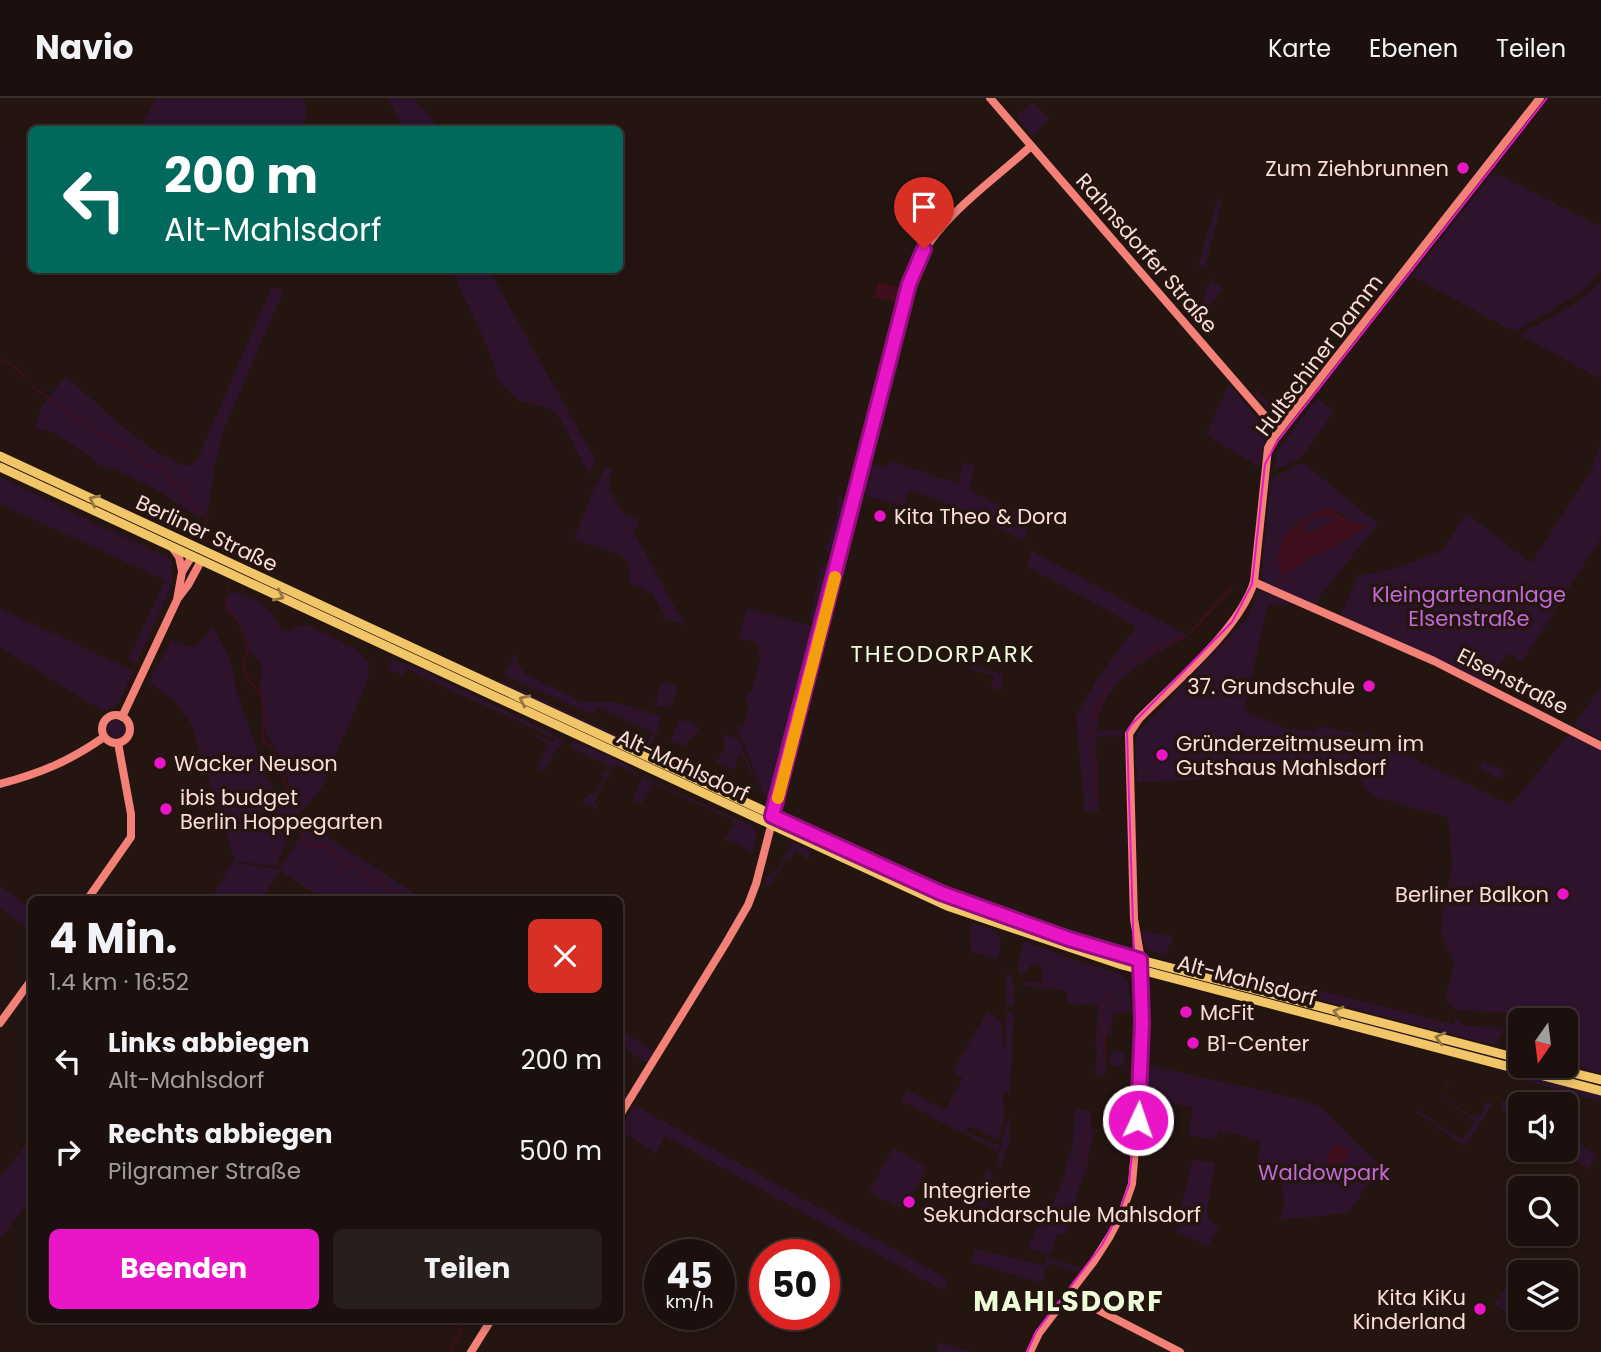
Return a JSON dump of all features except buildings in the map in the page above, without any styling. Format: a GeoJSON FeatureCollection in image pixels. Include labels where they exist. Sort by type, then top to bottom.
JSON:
{"type":"FeatureCollection","features":[{"type":"Feature","properties":{"kind":"main road","name":"Berliner Straße"},"geometry":{"type":"LineString","coordinates":[[0,456],[398,647]]}},
{"type":"Feature","properties":{"kind":"main road","name":"Berliner Straße"},"geometry":{"type":"LineString","coordinates":[[0,467],[398,647]]}},
{"type":"Feature","properties":{"kind":"main road","name":"Alt-Mahlsdorf"},"geometry":{"type":"LineString","coordinates":[[398,647],[771,820],[941,893],[1141,965],[1601,1091]]}},
{"type":"Feature","properties":{"kind":"main road","name":"Alt-Mahlsdorf"},"geometry":{"type":"LineString","coordinates":[[1141,965],[1508,1056]]}},
{"type":"Feature","properties":{"kind":"main road"},"geometry":{"type":"LineString","coordinates":[[1578,1074],[1601,1080]]}},
{"type":"Feature","properties":{"kind":"street","name":"Rahnsdorfer Straße"},"geometry":{"type":"LineString","coordinates":[[990,98],[1278,431]]}},
{"type":"Feature","properties":{"kind":"street","name":"Hultschiner Damm"},"geometry":{"type":"LineString","coordinates":[[1030,1352],[1039,1333],[1110,1236],[1132,1184],[1140,1069],[1141,965],[1134,919],[1129,734],[1139,719],[1236,620],[1254,582],[1268,448],[1278,431],[1540,98]]}},
{"type":"Feature","properties":{"kind":"street"},"geometry":{"type":"LineString","coordinates":[[623,1110],[748,905],[756,884],[916,266],[924,249],[946,222],[1031,146]]}},
{"type":"Feature","properties":{"kind":"street"},"geometry":{"type":"LineString","coordinates":[[171,546],[183,572],[178,598]]}},
{"type":"Feature","properties":{"kind":"street"},"geometry":{"type":"LineString","coordinates":[[183,572],[197,558]]}},
{"type":"Feature","properties":{"kind":"street"},"geometry":{"type":"LineString","coordinates":[[122,717],[178,598],[188,585],[197,558]]}},
{"type":"Feature","properties":{"kind":"street","name":"Elsenstraße"},"geometry":{"type":"LineString","coordinates":[[1254,582],[1434,661],[1601,746]]}},
{"type":"Feature","properties":{"kind":"street"},"geometry":{"type":"LineString","coordinates":[[115,715],[122,717],[128,724],[129,731],[124,740],[118,743],[110,742],[104,737],[102,727],[107,718],[115,715]]}},
{"type":"Feature","properties":{"kind":"street"},"geometry":{"type":"LineString","coordinates":[[0,784],[62,764],[104,737]]}},
{"type":"Feature","properties":{"kind":"street"},"geometry":{"type":"LineString","coordinates":[[90,896],[131,837],[131,814],[118,743]]}},
{"type":"Feature","properties":{"kind":"street"},"geometry":{"type":"LineString","coordinates":[[0,1023],[28,984]]}},
{"type":"Feature","properties":{"kind":"street"},"geometry":{"type":"LineString","coordinates":[[1069,1295],[1180,1352]]}},
{"type":"Feature","properties":{"kind":"street"},"geometry":{"type":"LineString","coordinates":[[471,1352],[489,1323]]}},
{"type":"Feature","properties":{"kind":"green space"},"geometry":{"type":"Polygon","coordinates":[[[156,98],[304,98],[306,110],[304,126],[141,126],[156,98]]]}},
{"type":"Feature","properties":{"kind":"green space"},"geometry":{"type":"Polygon","coordinates":[[[388,98],[414,98],[437,126],[402,126],[388,98]]]}},
{"type":"Feature","properties":{"kind":"green space"},"geometry":{"type":"Polygon","coordinates":[[[1033,102],[1050,118],[1033,136],[1016,116],[1033,102]]]}},
{"type":"Feature","properties":{"kind":"green space"},"geometry":{"type":"Polygon","coordinates":[[[1494,172],[1601,227],[1601,271],[1580,293],[1514,332],[1412,276],[1494,172]]]}},
{"type":"Feature","properties":{"kind":"green space"},"geometry":{"type":"Polygon","coordinates":[[[1218,197],[1222,201],[1205,268],[1198,266],[1218,197]]]}},
{"type":"Feature","properties":{"kind":"green space"},"geometry":{"type":"Polygon","coordinates":[[[452,273],[491,273],[596,461],[589,475],[560,418],[550,408],[518,400],[499,381],[484,339],[452,273]]]}},
{"type":"Feature","properties":{"kind":"green space"},"geometry":{"type":"Polygon","coordinates":[[[1210,279],[1223,288],[1196,324],[1210,279]]]}},
{"type":"Feature","properties":{"kind":"green space"},"geometry":{"type":"Polygon","coordinates":[[[1601,280],[1601,379],[1520,335],[1584,298],[1601,280]]]}},
{"type":"Feature","properties":{"kind":"green space"},"geometry":{"type":"Polygon","coordinates":[[[272,286],[283,292],[224,429],[215,464],[207,517],[198,517],[154,488],[114,469],[99,467],[90,456],[51,431],[35,429],[42,406],[66,376],[143,442],[160,454],[190,466],[198,458],[272,286]]]}},
{"type":"Feature","properties":{"kind":"green space"},"geometry":{"type":"Polygon","coordinates":[[[1229,384],[1266,429],[1260,467],[1206,435],[1229,384]]]}},
{"type":"Feature","properties":{"kind":"green space"},"geometry":{"type":"Polygon","coordinates":[[[1257,391],[1275,409],[1288,394],[1294,395],[1280,416],[1275,416],[1254,394],[1257,391]]]}},
{"type":"Feature","properties":{"kind":"green space"},"geometry":{"type":"Polygon","coordinates":[[[1317,399],[1334,411],[1301,458],[1273,471],[1277,452],[1317,399]]]}},
{"type":"Feature","properties":{"kind":"green space","name":"Kleingartenanlage Elsenstraße"},"geometry":{"type":"Polygon","coordinates":[[[1601,442],[1601,538],[1522,662],[1508,653],[1487,684],[1340,616],[1358,576],[1392,569],[1442,551],[1466,513],[1531,563],[1594,466],[1601,442]]]}},
{"type":"Feature","properties":{"kind":"green space"},"geometry":{"type":"Polygon","coordinates":[[[890,461],[958,484],[963,462],[975,466],[969,490],[1029,519],[1025,541],[944,502],[909,489],[904,506],[865,496],[869,463],[888,468],[890,461]]]}},
{"type":"Feature","properties":{"kind":"green space"},"geometry":{"type":"Polygon","coordinates":[[[1305,464],[1378,524],[1317,600],[1318,606],[1266,583],[1261,578],[1271,479],[1305,464]],[[1339,512],[1315,514],[1298,522],[1286,534],[1289,572],[1306,559],[1327,551],[1367,526],[1349,521],[1339,512]]]}},
{"type":"Feature","properties":{"kind":"green space"},"geometry":{"type":"Polygon","coordinates":[[[606,467],[612,470],[609,489],[623,513],[639,520],[638,526],[632,529],[683,622],[689,625],[661,618],[665,616],[651,591],[648,593],[645,589],[628,583],[627,562],[621,556],[574,539],[606,467]]]}},
{"type":"Feature","properties":{"kind":"green space"},"geometry":{"type":"Polygon","coordinates":[[[0,477],[170,559],[173,563],[172,584],[136,664],[128,660],[165,580],[0,504],[0,477]]]}},
{"type":"Feature","properties":{"kind":"green space"},"geometry":{"type":"Polygon","coordinates":[[[839,498],[846,500],[814,622],[809,621],[822,565],[828,564],[830,554],[826,549],[839,498]]]}},
{"type":"Feature","properties":{"kind":"green space"},"geometry":{"type":"Polygon","coordinates":[[[1312,517],[1326,517],[1335,522],[1306,533],[1302,527],[1312,517]]]}},
{"type":"Feature","properties":{"kind":"green space"},"geometry":{"type":"Polygon","coordinates":[[[1030,550],[1189,636],[1130,672],[1107,697],[1100,713],[1097,731],[1122,729],[1122,736],[1096,737],[1099,811],[1085,812],[1076,716],[1096,681],[1136,626],[1028,567],[1030,550]]]}},
{"type":"Feature","properties":{"kind":"green space"},"geometry":{"type":"Polygon","coordinates":[[[1259,590],[1288,602],[1288,606],[1268,604],[1244,710],[1291,731],[1316,731],[1319,726],[1363,735],[1365,731],[1389,742],[1388,746],[1511,805],[1569,734],[1601,750],[1601,1074],[1578,1067],[1578,1008],[1508,1008],[1508,1013],[1453,1010],[1446,998],[1454,963],[1441,935],[1452,863],[1448,817],[1377,798],[1366,790],[1355,768],[1349,768],[1345,762],[1339,760],[1236,766],[1218,773],[1199,775],[1199,780],[1137,782],[1138,732],[1246,620],[1259,590]]]}},
{"type":"Feature","properties":{"kind":"green space"},"geometry":{"type":"Polygon","coordinates":[[[231,592],[261,603],[273,615],[281,629],[288,632],[296,626],[309,625],[356,649],[369,663],[368,680],[323,785],[292,824],[277,866],[235,861],[191,724],[174,700],[149,682],[171,641],[196,646],[213,627],[231,661],[237,693],[266,777],[281,798],[288,798],[293,792],[274,746],[265,732],[259,681],[263,671],[249,650],[243,628],[224,606],[231,592]]]}},
{"type":"Feature","properties":{"kind":"green space"},"geometry":{"type":"Polygon","coordinates":[[[0,608],[133,671],[117,706],[102,711],[0,647],[0,608]]]}},
{"type":"Feature","properties":{"kind":"green space"},"geometry":{"type":"Polygon","coordinates":[[[747,608],[813,626],[814,629],[769,797],[765,798],[738,729],[743,727],[749,703],[745,701],[748,692],[751,693],[761,655],[756,643],[738,638],[747,608]]]}},
{"type":"Feature","properties":{"kind":"green space"},"geometry":{"type":"Polygon","coordinates":[[[517,651],[517,663],[525,674],[582,702],[612,702],[659,715],[658,730],[653,740],[646,748],[642,751],[500,685],[501,681],[645,748],[652,732],[597,707],[593,715],[504,675],[517,651]]]}},
{"type":"Feature","properties":{"kind":"green space"},"geometry":{"type":"Polygon","coordinates":[[[392,660],[416,667],[549,732],[562,740],[561,748],[557,747],[544,771],[537,768],[549,744],[537,738],[538,736],[553,742],[555,739],[406,669],[403,676],[387,669],[392,660]]]}},
{"type":"Feature","properties":{"kind":"green space"},"geometry":{"type":"Polygon","coordinates":[[[972,666],[1003,674],[1001,691],[991,688],[994,675],[971,670],[972,666]]]}},
{"type":"Feature","properties":{"kind":"green space"},"geometry":{"type":"Polygon","coordinates":[[[661,682],[677,686],[672,705],[666,708],[651,705],[652,702],[656,703],[661,682]]]}},
{"type":"Feature","properties":{"kind":"green space"},"geometry":{"type":"Polygon","coordinates":[[[1601,687],[1601,740],[1574,725],[1601,687]]]}},
{"type":"Feature","properties":{"kind":"green space"},"geometry":{"type":"Polygon","coordinates":[[[112,720],[120,720],[125,729],[123,736],[112,738],[107,733],[107,725],[112,720]]]}},
{"type":"Feature","properties":{"kind":"green space"},"geometry":{"type":"Polygon","coordinates":[[[679,720],[695,723],[694,727],[700,728],[686,747],[670,740],[679,720]]]}},
{"type":"Feature","properties":{"kind":"green space"},"geometry":{"type":"Polygon","coordinates":[[[724,735],[739,739],[763,799],[740,751],[734,770],[715,761],[724,750],[724,735]]]}},
{"type":"Feature","properties":{"kind":"green space"},"geometry":{"type":"Polygon","coordinates":[[[572,742],[607,755],[637,774],[634,776],[634,773],[616,764],[614,768],[610,767],[571,748],[568,745],[572,742]]]}},
{"type":"Feature","properties":{"kind":"green space"},"geometry":{"type":"Polygon","coordinates":[[[1483,761],[1505,771],[1501,779],[1479,768],[1483,761]]]}},
{"type":"Feature","properties":{"kind":"green space"},"geometry":{"type":"Polygon","coordinates":[[[605,771],[611,775],[606,778],[594,802],[599,810],[582,802],[589,793],[594,795],[604,777],[600,773],[605,771]]]}},
{"type":"Feature","properties":{"kind":"green space"},"geometry":{"type":"Polygon","coordinates":[[[643,777],[752,826],[757,832],[753,853],[722,838],[726,838],[734,824],[732,820],[652,783],[649,787],[653,788],[648,790],[641,804],[632,800],[643,777]]]}},
{"type":"Feature","properties":{"kind":"green space"},"geometry":{"type":"Polygon","coordinates":[[[308,824],[418,896],[319,896],[280,871],[263,896],[212,896],[233,862],[279,870],[308,824]]]}},
{"type":"Feature","properties":{"kind":"green space"},"geometry":{"type":"Polygon","coordinates":[[[779,839],[812,851],[806,860],[804,855],[795,850],[790,861],[786,859],[770,887],[765,884],[767,875],[777,870],[792,845],[779,839]]]}},
{"type":"Feature","properties":{"kind":"green space"},"geometry":{"type":"Polygon","coordinates":[[[0,886],[28,907],[28,929],[0,908],[0,886]]]}},
{"type":"Feature","properties":{"kind":"green space"},"geometry":{"type":"Polygon","coordinates":[[[972,923],[998,932],[997,936],[1001,938],[998,959],[971,952],[972,923]]]}},
{"type":"Feature","properties":{"kind":"green space"},"geometry":{"type":"Polygon","coordinates":[[[1140,931],[1173,936],[1166,956],[1146,948],[1140,931]]]}},
{"type":"Feature","properties":{"kind":"green space"},"geometry":{"type":"Polygon","coordinates":[[[1024,941],[1121,974],[1128,982],[1132,1011],[1114,1013],[1110,1035],[1106,1034],[1106,1073],[1103,1072],[1103,1077],[1096,1076],[1092,1071],[1096,1070],[1097,1045],[1093,1045],[1096,1040],[1098,1005],[1067,1003],[1067,991],[1023,986],[1022,984],[1028,982],[1042,983],[1042,965],[1030,965],[1028,971],[1020,975],[1018,967],[1024,941]]]}},
{"type":"Feature","properties":{"kind":"green space"},"geometry":{"type":"Polygon","coordinates":[[[1006,973],[1010,974],[1015,988],[1014,1005],[1006,1005],[1006,973]]]}},
{"type":"Feature","properties":{"kind":"green space"},"geometry":{"type":"Polygon","coordinates":[[[1299,985],[1455,1025],[1455,1018],[1460,1019],[1462,1025],[1505,1029],[1496,1043],[1488,1044],[1297,994],[1299,985]]]}},
{"type":"Feature","properties":{"kind":"green space"},"geometry":{"type":"Polygon","coordinates":[[[987,1012],[1001,1021],[1003,1051],[1006,1045],[1006,1012],[1014,1012],[1010,1093],[1003,1093],[1004,1120],[999,1140],[969,1126],[966,1131],[995,1145],[1000,1143],[998,1151],[901,1101],[907,1090],[945,1110],[963,1078],[953,1071],[987,1012]]]}},
{"type":"Feature","properties":{"kind":"green space"},"geometry":{"type":"Polygon","coordinates":[[[1322,1012],[1492,1054],[1491,1057],[1321,1015],[1322,1012]]]}},
{"type":"Feature","properties":{"kind":"green space"},"geometry":{"type":"Polygon","coordinates":[[[623,1031],[655,1053],[648,1064],[623,1047],[623,1031]]]}},
{"type":"Feature","properties":{"kind":"green space"},"geometry":{"type":"Polygon","coordinates":[[[1117,1051],[1123,1053],[1123,1065],[1117,1067],[1111,1065],[1109,1059],[1111,1053],[1117,1051]]]}},
{"type":"Feature","properties":{"kind":"green space","name":"Waldowpark"},"geometry":{"type":"Polygon","coordinates":[[[1147,1065],[1320,1106],[1382,1165],[1348,1213],[1278,1220],[1285,1206],[1280,1179],[1256,1169],[1261,1142],[1246,1139],[1247,1136],[1218,1131],[1217,1140],[1189,1136],[1192,1107],[1145,1099],[1147,1065]]]}},
{"type":"Feature","properties":{"kind":"green space"},"geometry":{"type":"Polygon","coordinates":[[[1520,1078],[1539,1078],[1601,1094],[1601,1101],[1578,1095],[1578,1092],[1566,1092],[1520,1078]]]}},
{"type":"Feature","properties":{"kind":"green space"},"geometry":{"type":"Polygon","coordinates":[[[1443,1093],[1444,1097],[1471,1116],[1478,1117],[1482,1113],[1485,1101],[1493,1104],[1465,1146],[1417,1113],[1419,1111],[1462,1140],[1475,1121],[1441,1097],[1443,1093]]]}},
{"type":"Feature","properties":{"kind":"green space"},"geometry":{"type":"Polygon","coordinates":[[[1501,1099],[1508,1104],[1508,1114],[1501,1109],[1501,1099]]]}},
{"type":"Feature","properties":{"kind":"green space"},"geometry":{"type":"Polygon","coordinates":[[[634,1105],[948,1279],[944,1291],[665,1136],[656,1153],[623,1132],[623,1125],[634,1105]]]}},
{"type":"Feature","properties":{"kind":"green space"},"geometry":{"type":"Polygon","coordinates":[[[1075,1109],[1091,1110],[1091,1130],[1094,1130],[1086,1171],[1066,1235],[1057,1234],[1050,1255],[1028,1248],[1038,1226],[1042,1228],[1066,1173],[1064,1170],[1073,1143],[1075,1109]]]}},
{"type":"Feature","properties":{"kind":"green space"},"geometry":{"type":"Polygon","coordinates":[[[1010,1118],[1009,1142],[1000,1167],[996,1166],[1010,1118]]]}},
{"type":"Feature","properties":{"kind":"green space"},"geometry":{"type":"Polygon","coordinates":[[[28,1141],[28,1203],[0,1239],[0,1178],[28,1141]]]}},
{"type":"Feature","properties":{"kind":"green space"},"geometry":{"type":"Polygon","coordinates":[[[1578,1143],[1597,1156],[1588,1169],[1578,1162],[1578,1143]]]}},
{"type":"Feature","properties":{"kind":"green space"},"geometry":{"type":"Polygon","coordinates":[[[893,1148],[927,1167],[904,1210],[869,1192],[893,1148]]]}},
{"type":"Feature","properties":{"kind":"green space"},"geometry":{"type":"Polygon","coordinates":[[[1192,1160],[1215,1162],[1210,1195],[1201,1194],[1209,1196],[1209,1218],[1219,1227],[1208,1246],[1176,1232],[1192,1160]]]}},
{"type":"Feature","properties":{"kind":"green space"},"geometry":{"type":"Polygon","coordinates":[[[986,1169],[991,1171],[991,1179],[974,1216],[970,1216],[986,1169]]]}},
{"type":"Feature","properties":{"kind":"green space"},"geometry":{"type":"Polygon","coordinates":[[[993,1179],[983,1222],[977,1223],[979,1206],[993,1179]]]}},
{"type":"Feature","properties":{"kind":"green space"},"geometry":{"type":"Polygon","coordinates":[[[975,1249],[1044,1265],[1047,1257],[1081,1268],[1078,1272],[1051,1264],[1047,1267],[1041,1283],[971,1262],[975,1249]]]}},
{"type":"Feature","properties":{"kind":"green space"},"geometry":{"type":"Polygon","coordinates":[[[1508,1284],[1508,1313],[1494,1304],[1508,1284]]]}},
{"type":"Feature","properties":{"kind":"green space"},"geometry":{"type":"Polygon","coordinates":[[[939,1342],[971,1352],[936,1352],[939,1342]]]}},
{"type":"Feature","properties":{"kind":"shaded area"},"geometry":{"type":"Polygon","coordinates":[[[878,282],[902,288],[898,303],[874,297],[878,282]]]}},
{"type":"Feature","properties":{"kind":"shaded area"},"geometry":{"type":"Polygon","coordinates":[[[1331,509],[1349,521],[1368,525],[1283,574],[1278,553],[1281,543],[1295,526],[1313,513],[1331,509]],[[1312,517],[1302,527],[1306,533],[1335,522],[1326,517],[1312,517]]]}},
{"type":"Feature","properties":{"kind":"shaded area"},"geometry":{"type":"Polygon","coordinates":[[[1339,1142],[1349,1152],[1349,1156],[1328,1173],[1322,1174],[1321,1168],[1329,1163],[1329,1151],[1339,1142]]]}},
{"type":"Feature","properties":{"kind":"waterway"},"geometry":{"type":"LineString","coordinates":[[0,358],[15,367],[26,379]]}},
{"type":"Feature","properties":{"kind":"waterway"},"geometry":{"type":"LineString","coordinates":[[33,387],[99,433],[125,445],[147,465],[162,470],[208,519],[202,533],[204,540],[242,558],[242,563]]}},
{"type":"Feature","properties":{"kind":"waterway"},"geometry":{"type":"LineString","coordinates":[[1277,585],[1283,574]]}},
{"type":"Feature","properties":{"kind":"waterway"},"geometry":{"type":"LineString","coordinates":[[228,591],[230,587]]}},
{"type":"Feature","properties":{"kind":"waterway"},"geometry":{"type":"LineString","coordinates":[[1190,633],[1232,587]]}},
{"type":"Feature","properties":{"kind":"waterway"},"geometry":{"type":"LineString","coordinates":[[227,596],[228,612],[237,618],[248,651],[244,670],[249,682],[261,693],[265,721],[262,729],[264,741],[273,749],[294,805]]}},
{"type":"Feature","properties":{"kind":"waterway"},"geometry":{"type":"LineString","coordinates":[[1097,797],[1091,725],[1109,682],[1116,673],[1154,649],[1185,637]]}},
{"type":"Feature","properties":{"kind":"waterway"},"geometry":{"type":"LineString","coordinates":[[297,811],[303,842],[326,848],[344,862],[362,868],[372,882],[385,885],[394,896]]}},
{"type":"Feature","properties":{"kind":"waterway"},"geometry":{"type":"LineString","coordinates":[[1104,993],[1104,1069]]}},
{"type":"Feature","properties":{"kind":"waterway"},"geometry":{"type":"LineString","coordinates":[[1083,1166],[1085,1125]]}},
{"type":"Feature","properties":{"kind":"waterway"},"geometry":{"type":"LineString","coordinates":[[450,1352],[464,1323]]}},
{"type":"Feature","properties":{"kind":"tram line"},"geometry":{"type":"LineString","coordinates":[[1027,1352],[1036,1332],[1102,1245],[1119,1213],[1129,1185],[1138,1086],[1127,732],[1232,622],[1252,584],[1265,464],[1277,442],[1547,98]]}},
{"type":"Feature","properties":{"kind":"slow traffic"},"geometry":{"type":"LineString","coordinates":[[778,798],[835,577]]}},
{"type":"Feature","properties":{"kind":"place","name":"Zum Ziehbrunnen"},"geometry":{"type":"Point","coordinates":[1463,168]}},
{"type":"Feature","properties":{"kind":"place","name":"Kita Theo & Dora"},"geometry":{"type":"Point","coordinates":[880,516]}},
{"type":"Feature","properties":{"kind":"place","name":"37. Grundschule"},"geometry":{"type":"Point","coordinates":[1369,686]}},
{"type":"Feature","properties":{"kind":"place","name":"Gründerzeitmuseum im Gutshaus Mahlsdorf"},"geometry":{"type":"Point","coordinates":[1162,755]}},
{"type":"Feature","properties":{"kind":"place","name":"Wacker Neuson"},"geometry":{"type":"Point","coordinates":[160,763]}},
{"type":"Feature","properties":{"kind":"place","name":"ibis budget Berlin Hoppegarten"},"geometry":{"type":"Point","coordinates":[166,809]}},
{"type":"Feature","properties":{"kind":"place","name":"Berliner Balkon"},"geometry":{"type":"Point","coordinates":[1563,894]}},
{"type":"Feature","properties":{"kind":"place","name":"McFit"},"geometry":{"type":"Point","coordinates":[1186,1012]}},
{"type":"Feature","properties":{"kind":"place","name":"B1-Center"},"geometry":{"type":"Point","coordinates":[1193,1043]}},
{"type":"Feature","properties":{"kind":"place","name":"Integrierte Sekundarschule Mahlsdorf"},"geometry":{"type":"Point","coordinates":[909,1202]}},
{"type":"Feature","properties":{"kind":"place","name":"Kita KiKu Kinderland"},"geometry":{"type":"Point","coordinates":[1480,1309]}},
{"type":"Feature","properties":{"kind":"district","name":"THEODORPARK"},"geometry":{"type":"Point","coordinates":[943,654]}},
{"type":"Feature","properties":{"kind":"district","name":"MAHLSDORF"},"geometry":{"type":"Point","coordinates":[1069,1301]}},
{"type":"Feature","properties":{"kind":"route"},"geometry":{"type":"LineString","coordinates":[[924,249],[909,284],[772,816],[941,893],[1069,939],[1140,960],[1142,1023],[1138,1120]]}}]}
